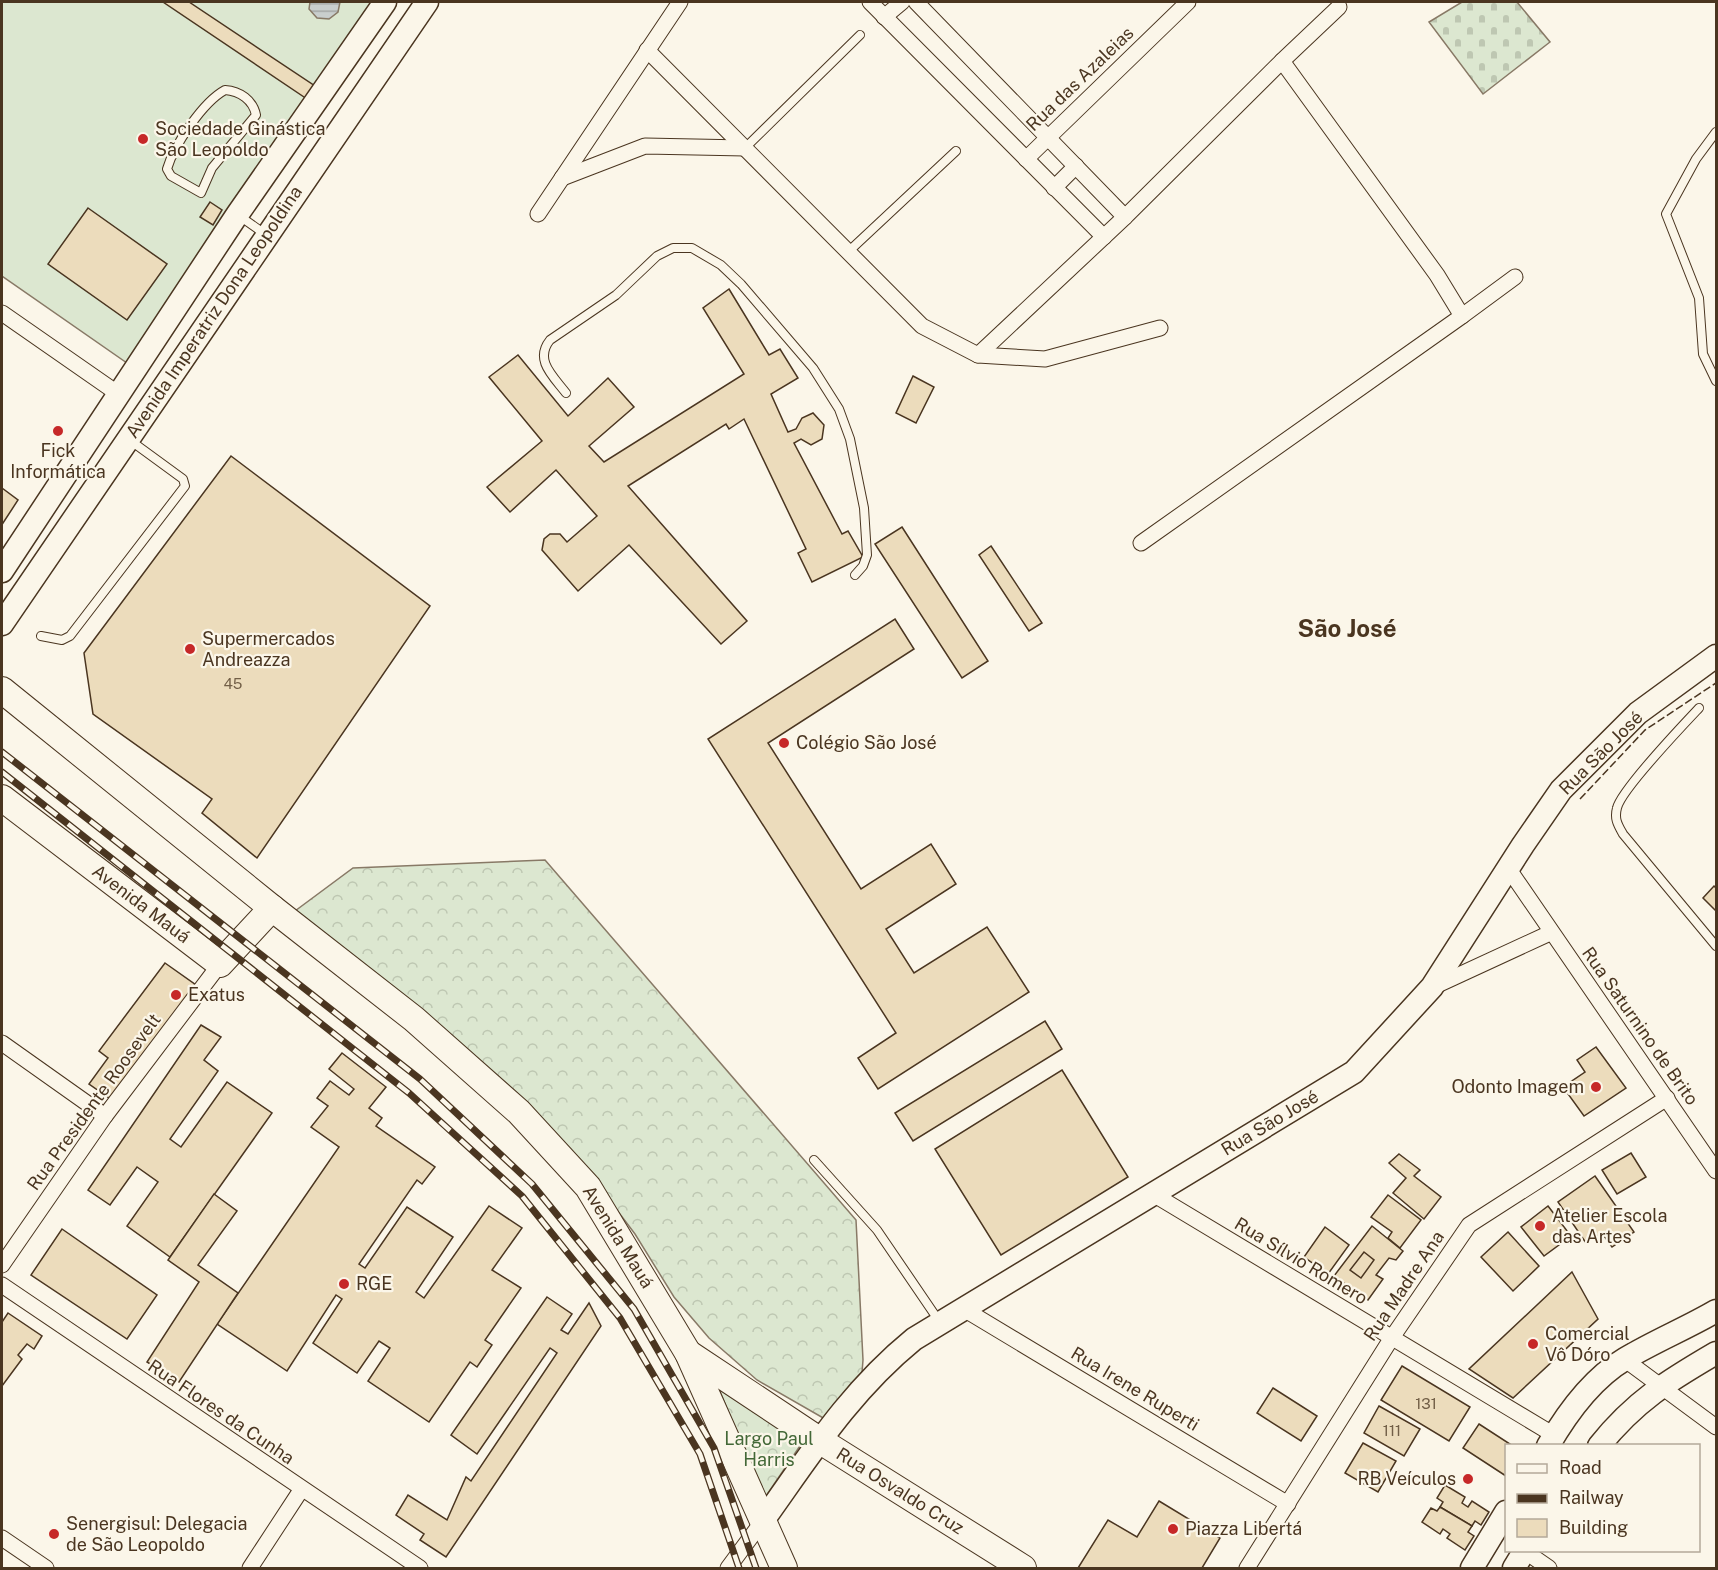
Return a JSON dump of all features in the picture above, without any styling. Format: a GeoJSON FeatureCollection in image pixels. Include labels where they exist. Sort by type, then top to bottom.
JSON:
{"type":"FeatureCollection","features":[{"type":"Feature","properties":{"kind":"main road","name":"Avenida Imperatriz Dona Leopoldina"},"geometry":{"type":"LineString","coordinates":[[2,571],[117,393],[385,2]]}},
{"type":"Feature","properties":{"kind":"main road","name":"Avenida Imperatriz Dona Leopoldina"},"geometry":{"type":"LineString","coordinates":[[2,624],[427,2]]}},
{"type":"Feature","properties":{"kind":"main road"},"geometry":{"type":"LineString","coordinates":[[318,99],[349,117]]}},
{"type":"Feature","properties":{"kind":"main road","name":"Rua São José"},"geometry":{"type":"LineString","coordinates":[[762,1522],[819,1440],[852,1398],[883,1364],[962,1308],[1354,1072],[1403,1022],[1432,987],[1561,790],[1638,713],[1716,656]]}},
{"type":"Feature","properties":{"kind":"main road","name":"Avenida Mauá"},"geometry":{"type":"LineString","coordinates":[[2,690],[272,908],[414,1019],[519,1112],[588,1187],[688,1353],[742,1469],[762,1522],[784,1569]]}},
{"type":"Feature","properties":{"kind":"main road","name":"Avenida Mauá"},"geometry":{"type":"LineString","coordinates":[[2,798],[220,964]]}},
{"type":"Feature","properties":{"kind":"main road"},"geometry":{"type":"LineString","coordinates":[[220,964],[272,908]]}},
{"type":"Feature","properties":{"kind":"main road"},"geometry":{"type":"LineString","coordinates":[[1551,1440],[1584,1395],[1624,1359],[1716,1311]]}},
{"type":"Feature","properties":{"kind":"main road","name":"Rua Osvaldo Cruz"},"geometry":{"type":"LineString","coordinates":[[688,1353],[819,1440],[1023,1569]]}},
{"type":"Feature","properties":{"kind":"main road"},"geometry":{"type":"LineString","coordinates":[[1601,1444],[1619,1421],[1660,1387],[1716,1353]]}},
{"type":"Feature","properties":{"kind":"main road"},"geometry":{"type":"LineString","coordinates":[[1472,1569],[1509,1552]]}},
{"type":"Feature","properties":{"kind":"street"},"geometry":{"type":"LineString","coordinates":[[538,214],[680,2]]}},
{"type":"Feature","properties":{"kind":"street"},"geometry":{"type":"LineString","coordinates":[[870,2],[1104,237]]}},
{"type":"Feature","properties":{"kind":"street"},"geometry":{"type":"LineString","coordinates":[[884,17],[902,2]]}},
{"type":"Feature","properties":{"kind":"street"},"geometry":{"type":"LineString","coordinates":[[916,2],[1125,217]]}},
{"type":"Feature","properties":{"kind":"street","name":"Rua das Azaleias"},"geometry":{"type":"LineString","coordinates":[[1026,159],[1188,2]]}},
{"type":"Feature","properties":{"kind":"street"},"geometry":{"type":"LineString","coordinates":[[978,355],[1125,217],[1339,7]]}},
{"type":"Feature","properties":{"kind":"street"},"geometry":{"type":"LineString","coordinates":[[647,50],[922,327],[978,355],[1046,358],[1160,328]]}},
{"type":"Feature","properties":{"kind":"street"},"geometry":{"type":"LineString","coordinates":[[1282,61],[1437,275],[1462,316]]}},
{"type":"Feature","properties":{"kind":"street"},"geometry":{"type":"LineString","coordinates":[[562,178],[645,146],[745,148]]}},
{"type":"Feature","properties":{"kind":"street"},"geometry":{"type":"LineString","coordinates":[[1054,188],[1076,166]]}},
{"type":"Feature","properties":{"kind":"street"},"geometry":{"type":"LineString","coordinates":[[1141,543],[1515,277]]}},
{"type":"Feature","properties":{"kind":"street"},"geometry":{"type":"LineString","coordinates":[[2,313],[117,393]]}},
{"type":"Feature","properties":{"kind":"street","name":"Rua Saturnino de Brito"},"geometry":{"type":"LineString","coordinates":[[1508,868],[1550,933],[1667,1098],[1716,1172]]}},
{"type":"Feature","properties":{"kind":"street"},"geometry":{"type":"LineString","coordinates":[[1432,987],[1550,933]]}},
{"type":"Feature","properties":{"kind":"street","name":"Rua Presidente Roosevelt"},"geometry":{"type":"LineString","coordinates":[[2,1265],[105,1116],[220,964]]}},
{"type":"Feature","properties":{"kind":"street"},"geometry":{"type":"LineString","coordinates":[[2,1043],[105,1116]]}},
{"type":"Feature","properties":{"kind":"street","name":"Rua Madre Ana"},"geometry":{"type":"LineString","coordinates":[[1247,1569],[1391,1339],[1469,1226],[1667,1098]]}},
{"type":"Feature","properties":{"kind":"street","name":"Rua Sílvio Romero"},"geometry":{"type":"LineString","coordinates":[[1153,1194],[1551,1440]]}},
{"type":"Feature","properties":{"kind":"street","name":"Rua Flores da Cunha"},"geometry":{"type":"LineString","coordinates":[[2,1285],[420,1569]]}},
{"type":"Feature","properties":{"kind":"street","name":"Rua Irene Ruperti"},"geometry":{"type":"LineString","coordinates":[[962,1308],[1288,1504]]}},
{"type":"Feature","properties":{"kind":"street"},"geometry":{"type":"LineString","coordinates":[[1624,1359],[1716,1427]]}},
{"type":"Feature","properties":{"kind":"street"},"geometry":{"type":"LineString","coordinates":[[250,1569],[301,1490]]}},
{"type":"Feature","properties":{"kind":"street"},"geometry":{"type":"LineString","coordinates":[[728,1569],[762,1522]]}},
{"type":"Feature","properties":{"kind":"street"},"geometry":{"type":"LineString","coordinates":[[2,1538],[46,1569]]}},
{"type":"Feature","properties":{"kind":"street"},"geometry":{"type":"LineString","coordinates":[[1520,1552],[1549,1569]]}},
{"type":"Feature","properties":{"kind":"lane"},"geometry":{"type":"LineString","coordinates":[[745,148],[860,35]]}},
{"type":"Feature","properties":{"kind":"lane"},"geometry":{"type":"LineString","coordinates":[[225,90],[237,90],[254,106],[256,115],[212,168],[201,193],[171,176],[167,169],[194,120],[216,95],[225,90]]}},
{"type":"Feature","properties":{"kind":"lane"},"geometry":{"type":"LineString","coordinates":[[1716,132],[1696,159],[1666,214],[1699,298],[1703,354],[1716,381]]}},
{"type":"Feature","properties":{"kind":"lane"},"geometry":{"type":"LineString","coordinates":[[848,252],[956,151]]}},
{"type":"Feature","properties":{"kind":"lane"},"geometry":{"type":"LineString","coordinates":[[237,215],[267,236]]}},
{"type":"Feature","properties":{"kind":"lane"},"geometry":{"type":"LineString","coordinates":[[566,393],[545,365],[542,357],[544,348],[550,340],[616,295],[657,255],[673,248],[692,248],[706,255],[741,284],[813,368],[839,409],[856,462],[865,525],[867,555],[863,566],[855,575]]}},
{"type":"Feature","properties":{"kind":"lane"},"geometry":{"type":"LineString","coordinates":[[41,636],[62,640],[70,636],[185,486],[183,479],[128,438]]}},
{"type":"Feature","properties":{"kind":"lane"},"geometry":{"type":"LineString","coordinates":[[1699,708],[1664,746],[1617,806],[1615,821],[1658,878],[1716,946]]}},
{"type":"Feature","properties":{"kind":"lane"},"geometry":{"type":"LineString","coordinates":[[814,1160],[877,1230],[940,1322]]}},
{"type":"Feature","properties":{"kind":"green space","name":"Sociedade Ginástica São Leopoldo"},"geometry":{"type":"Polygon","coordinates":[[[2,2],[379,2],[127,363],[2,276],[2,2]]]}},
{"type":"Feature","properties":{"kind":"green space"},"geometry":{"type":"Polygon","coordinates":[[[1462,2],[1517,2],[1550,42],[1483,94],[1429,22],[1462,2]]]}},
{"type":"Feature","properties":{"kind":"green space"},"geometry":{"type":"Polygon","coordinates":[[[545,860],[856,1220],[863,1360],[861,1385],[825,1419],[757,1380],[709,1338],[674,1297],[635,1234],[598,1185],[295,911],[353,868],[545,860]]]}},
{"type":"Feature","properties":{"kind":"green space","name":"Largo Paul Harris"},"geometry":{"type":"Polygon","coordinates":[[[719,1389],[802,1443],[764,1499],[719,1389]]]}},
{"type":"Feature","properties":{"kind":"shaded area"},"geometry":{"type":"Polygon","coordinates":[[[310,2],[340,2],[338,12],[329,19],[317,18],[309,9],[310,2]]]}},
{"type":"Feature","properties":{"kind":"building"},"geometry":{"type":"Polygon","coordinates":[[[163,2],[189,2],[315,86],[307,99],[163,2]]]}},
{"type":"Feature","properties":{"kind":"building"},"geometry":{"type":"Polygon","coordinates":[[[210,202],[222,210],[213,225],[200,217],[210,202]]]}},
{"type":"Feature","properties":{"kind":"building"},"geometry":{"type":"Polygon","coordinates":[[[88,208],[167,264],[127,320],[48,264],[88,208]]]}},
{"type":"Feature","properties":{"kind":"building"},"geometry":{"type":"Polygon","coordinates":[[[729,289],[769,355],[780,349],[798,378],[771,394],[788,432],[796,429],[802,418],[813,413],[824,425],[822,439],[811,445],[801,439],[794,443],[842,534],[848,531],[863,557],[812,582],[798,553],[806,549],[744,419],[729,429],[726,424],[628,486],[747,621],[721,644],[629,545],[578,591],[542,550],[544,539],[550,534],[560,534],[567,542],[597,516],[556,470],[510,512],[487,487],[542,441],[489,377],[518,355],[568,416],[608,378],[634,407],[589,446],[604,462],[744,374],[703,308],[729,289]]]}},
{"type":"Feature","properties":{"kind":"building"},"geometry":{"type":"Polygon","coordinates":[[[913,376],[934,387],[916,423],[896,413],[913,376]]]}},
{"type":"Feature","properties":{"kind":"building"},"geometry":{"type":"Polygon","coordinates":[[[231,456],[430,606],[257,858],[202,813],[212,799],[93,714],[84,653],[231,456]]]}},
{"type":"Feature","properties":{"kind":"building"},"geometry":{"type":"Polygon","coordinates":[[[2,488],[18,500],[3,523],[2,522],[2,488]]]}},
{"type":"Feature","properties":{"kind":"building"},"geometry":{"type":"Polygon","coordinates":[[[902,527],[988,661],[962,678],[875,544],[902,527]]]}},
{"type":"Feature","properties":{"kind":"building"},"geometry":{"type":"Polygon","coordinates":[[[991,546],[1042,623],[1029,631],[979,555],[991,546]]]}},
{"type":"Feature","properties":{"kind":"building"},"geometry":{"type":"Polygon","coordinates":[[[895,619],[914,649],[768,743],[861,889],[931,844],[956,884],[886,929],[914,973],[987,927],[1029,992],[878,1089],[858,1058],[896,1033],[708,739],[895,619]]]}},
{"type":"Feature","properties":{"kind":"building"},"geometry":{"type":"Polygon","coordinates":[[[1714,886],[1716,888],[1716,911],[1703,898],[1714,886]]]}},
{"type":"Feature","properties":{"kind":"building"},"geometry":{"type":"Polygon","coordinates":[[[165,963],[196,985],[112,1100],[89,1084],[108,1058],[99,1051],[165,963]]]}},
{"type":"Feature","properties":{"kind":"building"},"geometry":{"type":"Polygon","coordinates":[[[1045,1021],[1062,1049],[913,1141],[895,1113],[1045,1021]]]}},
{"type":"Feature","properties":{"kind":"building"},"geometry":{"type":"Polygon","coordinates":[[[201,1025],[221,1037],[204,1060],[218,1071],[170,1139],[181,1147],[227,1082],[272,1113],[170,1257],[127,1226],[158,1182],[137,1167],[110,1205],[88,1190],[201,1025]]]}},
{"type":"Feature","properties":{"kind":"building"},"geometry":{"type":"Polygon","coordinates":[[[1596,1047],[1626,1088],[1584,1116],[1563,1087],[1585,1072],[1577,1060],[1596,1047]]]}},
{"type":"Feature","properties":{"kind":"building"},"geometry":{"type":"Polygon","coordinates":[[[342,1053],[386,1087],[369,1108],[382,1118],[376,1126],[435,1167],[422,1184],[417,1180],[359,1264],[365,1268],[407,1207],[453,1237],[416,1292],[424,1298],[489,1206],[522,1228],[492,1270],[521,1288],[485,1340],[492,1345],[477,1367],[470,1362],[429,1422],[368,1381],[390,1348],[379,1341],[357,1373],[313,1343],[342,1299],[336,1295],[287,1371],[217,1324],[339,1147],[311,1127],[328,1106],[317,1098],[330,1081],[349,1095],[354,1089],[329,1069],[342,1053]]]}},
{"type":"Feature","properties":{"kind":"building"},"geometry":{"type":"Polygon","coordinates":[[[1062,1070],[1128,1177],[1001,1255],[935,1149],[1062,1070]]]}},
{"type":"Feature","properties":{"kind":"building"},"geometry":{"type":"Polygon","coordinates":[[[1631,1153],[1646,1177],[1617,1194],[1602,1170],[1631,1153]]]}},
{"type":"Feature","properties":{"kind":"building"},"geometry":{"type":"Polygon","coordinates":[[[1399,1154],[1420,1170],[1414,1176],[1441,1197],[1424,1219],[1393,1193],[1406,1178],[1389,1163],[1399,1154]]]}},
{"type":"Feature","properties":{"kind":"building"},"geometry":{"type":"Polygon","coordinates":[[[1595,1176],[1634,1232],[1612,1247],[1602,1233],[1586,1243],[1558,1202],[1595,1176]]]}},
{"type":"Feature","properties":{"kind":"building"},"geometry":{"type":"Polygon","coordinates":[[[214,1194],[237,1211],[198,1265],[238,1293],[179,1382],[147,1362],[199,1282],[168,1260],[214,1194]]]}},
{"type":"Feature","properties":{"kind":"building"},"geometry":{"type":"Polygon","coordinates":[[[1388,1195],[1421,1220],[1400,1248],[1388,1238],[1392,1232],[1371,1217],[1388,1195]]]}},
{"type":"Feature","properties":{"kind":"building"},"geometry":{"type":"Polygon","coordinates":[[[1548,1206],[1571,1236],[1544,1256],[1521,1227],[1548,1206]]]}},
{"type":"Feature","properties":{"kind":"building"},"geometry":{"type":"Polygon","coordinates":[[[1372,1226],[1403,1251],[1396,1260],[1389,1258],[1376,1275],[1383,1279],[1368,1300],[1334,1276],[1372,1226]]]}},
{"type":"Feature","properties":{"kind":"building"},"geometry":{"type":"Polygon","coordinates":[[[1325,1227],[1349,1245],[1328,1274],[1304,1257],[1325,1227]]]}},
{"type":"Feature","properties":{"kind":"building"},"geometry":{"type":"Polygon","coordinates":[[[62,1229],[157,1295],[127,1339],[31,1275],[62,1229]]]}},
{"type":"Feature","properties":{"kind":"building"},"geometry":{"type":"Polygon","coordinates":[[[1508,1232],[1539,1266],[1513,1291],[1481,1257],[1508,1232]]]}},
{"type":"Feature","properties":{"kind":"building"},"geometry":{"type":"Polygon","coordinates":[[[1364,1252],[1374,1260],[1361,1278],[1350,1270],[1364,1252]]]}},
{"type":"Feature","properties":{"kind":"building","name":"Comercial Vô Dóro"},"geometry":{"type":"Polygon","coordinates":[[[1572,1272],[1598,1319],[1513,1398],[1469,1369],[1572,1272]]]}},
{"type":"Feature","properties":{"kind":"building"},"geometry":{"type":"Polygon","coordinates":[[[547,1297],[572,1314],[561,1330],[568,1334],[589,1303],[601,1326],[446,1557],[420,1540],[424,1534],[396,1515],[408,1495],[447,1520],[466,1477],[471,1481],[557,1353],[550,1348],[477,1454],[451,1435],[547,1297]]]}},
{"type":"Feature","properties":{"kind":"building"},"geometry":{"type":"Polygon","coordinates":[[[8,1313],[42,1336],[34,1349],[27,1344],[18,1355],[22,1359],[2,1386],[2,1322],[8,1313]]]}},
{"type":"Feature","properties":{"kind":"building"},"geometry":{"type":"Polygon","coordinates":[[[1402,1366],[1470,1407],[1449,1441],[1381,1400],[1402,1366]]]}},
{"type":"Feature","properties":{"kind":"building"},"geometry":{"type":"Polygon","coordinates":[[[1273,1388],[1317,1416],[1301,1441],[1257,1413],[1273,1388]]]}},
{"type":"Feature","properties":{"kind":"building"},"geometry":{"type":"Polygon","coordinates":[[[1379,1406],[1420,1429],[1404,1456],[1364,1433],[1379,1406]]]}},
{"type":"Feature","properties":{"kind":"building"},"geometry":{"type":"Polygon","coordinates":[[[1479,1424],[1510,1444],[1505,1444],[1505,1475],[1463,1448],[1479,1424]]]}},
{"type":"Feature","properties":{"kind":"building"},"geometry":{"type":"Polygon","coordinates":[[[1363,1443],[1396,1461],[1378,1492],[1345,1473],[1363,1443]]]}},
{"type":"Feature","properties":{"kind":"building"},"geometry":{"type":"Polygon","coordinates":[[[1445,1485],[1465,1497],[1462,1503],[1468,1507],[1472,1501],[1489,1512],[1481,1525],[1475,1521],[1472,1526],[1440,1507],[1443,1502],[1437,1498],[1445,1485]]]}},
{"type":"Feature","properties":{"kind":"building","name":"Piazza Libertá"},"geometry":{"type":"Polygon","coordinates":[[[1159,1501],[1220,1538],[1202,1568],[1078,1568],[1108,1520],[1137,1537],[1159,1501]]]}},
{"type":"Feature","properties":{"kind":"building"},"geometry":{"type":"Polygon","coordinates":[[[1440,1507],[1472,1526],[1468,1532],[1474,1536],[1465,1550],[1447,1538],[1450,1534],[1443,1529],[1440,1534],[1422,1522],[1431,1508],[1437,1511],[1440,1507]]]}},
{"type":"Feature","properties":{"kind":"railway"},"geometry":{"type":"LineString","coordinates":[[2,752],[420,1079],[532,1184],[634,1309],[714,1448],[756,1568]]}},
{"type":"Feature","properties":{"kind":"railway"},"geometry":{"type":"LineString","coordinates":[[2,772],[409,1093],[522,1196],[620,1318],[700,1454],[739,1568]]}},
{"type":"Feature","properties":{"kind":"fence"},"geometry":{"type":"LineString","coordinates":[[1580,799],[1645,730],[1716,683]]}},
{"type":"Feature","properties":{"kind":"place","name":"Sociedade Ginástica São Leopoldo"},"geometry":{"type":"Point","coordinates":[143,139]}},
{"type":"Feature","properties":{"kind":"place","name":"Fick Informática"},"geometry":{"type":"Point","coordinates":[58,431]}},
{"type":"Feature","properties":{"kind":"place","name":"Supermercados Andreazza"},"geometry":{"type":"Point","coordinates":[190,649]}},
{"type":"Feature","properties":{"kind":"place","name":"Colégio São José"},"geometry":{"type":"Point","coordinates":[784,743]}},
{"type":"Feature","properties":{"kind":"place","name":"Exatus"},"geometry":{"type":"Point","coordinates":[176,995]}},
{"type":"Feature","properties":{"kind":"place","name":"Odonto Imagem"},"geometry":{"type":"Point","coordinates":[1596,1087]}},
{"type":"Feature","properties":{"kind":"place","name":"Atelier Escola das Artes"},"geometry":{"type":"Point","coordinates":[1540,1226]}},
{"type":"Feature","properties":{"kind":"place","name":"RGE"},"geometry":{"type":"Point","coordinates":[344,1284]}},
{"type":"Feature","properties":{"kind":"place","name":"Comercial Vô Dóro"},"geometry":{"type":"Point","coordinates":[1533,1344]}},
{"type":"Feature","properties":{"kind":"place","name":"RB Veículos"},"geometry":{"type":"Point","coordinates":[1468,1479]}},
{"type":"Feature","properties":{"kind":"place","name":"Piazza Libertá"},"geometry":{"type":"Point","coordinates":[1173,1529]}},
{"type":"Feature","properties":{"kind":"place","name":"Senergisul: Delegacia de São Leopoldo"},"geometry":{"type":"Point","coordinates":[54,1534]}},
{"type":"Feature","properties":{"kind":"district","name":"São José"},"geometry":{"type":"Point","coordinates":[1347,629]}}]}
